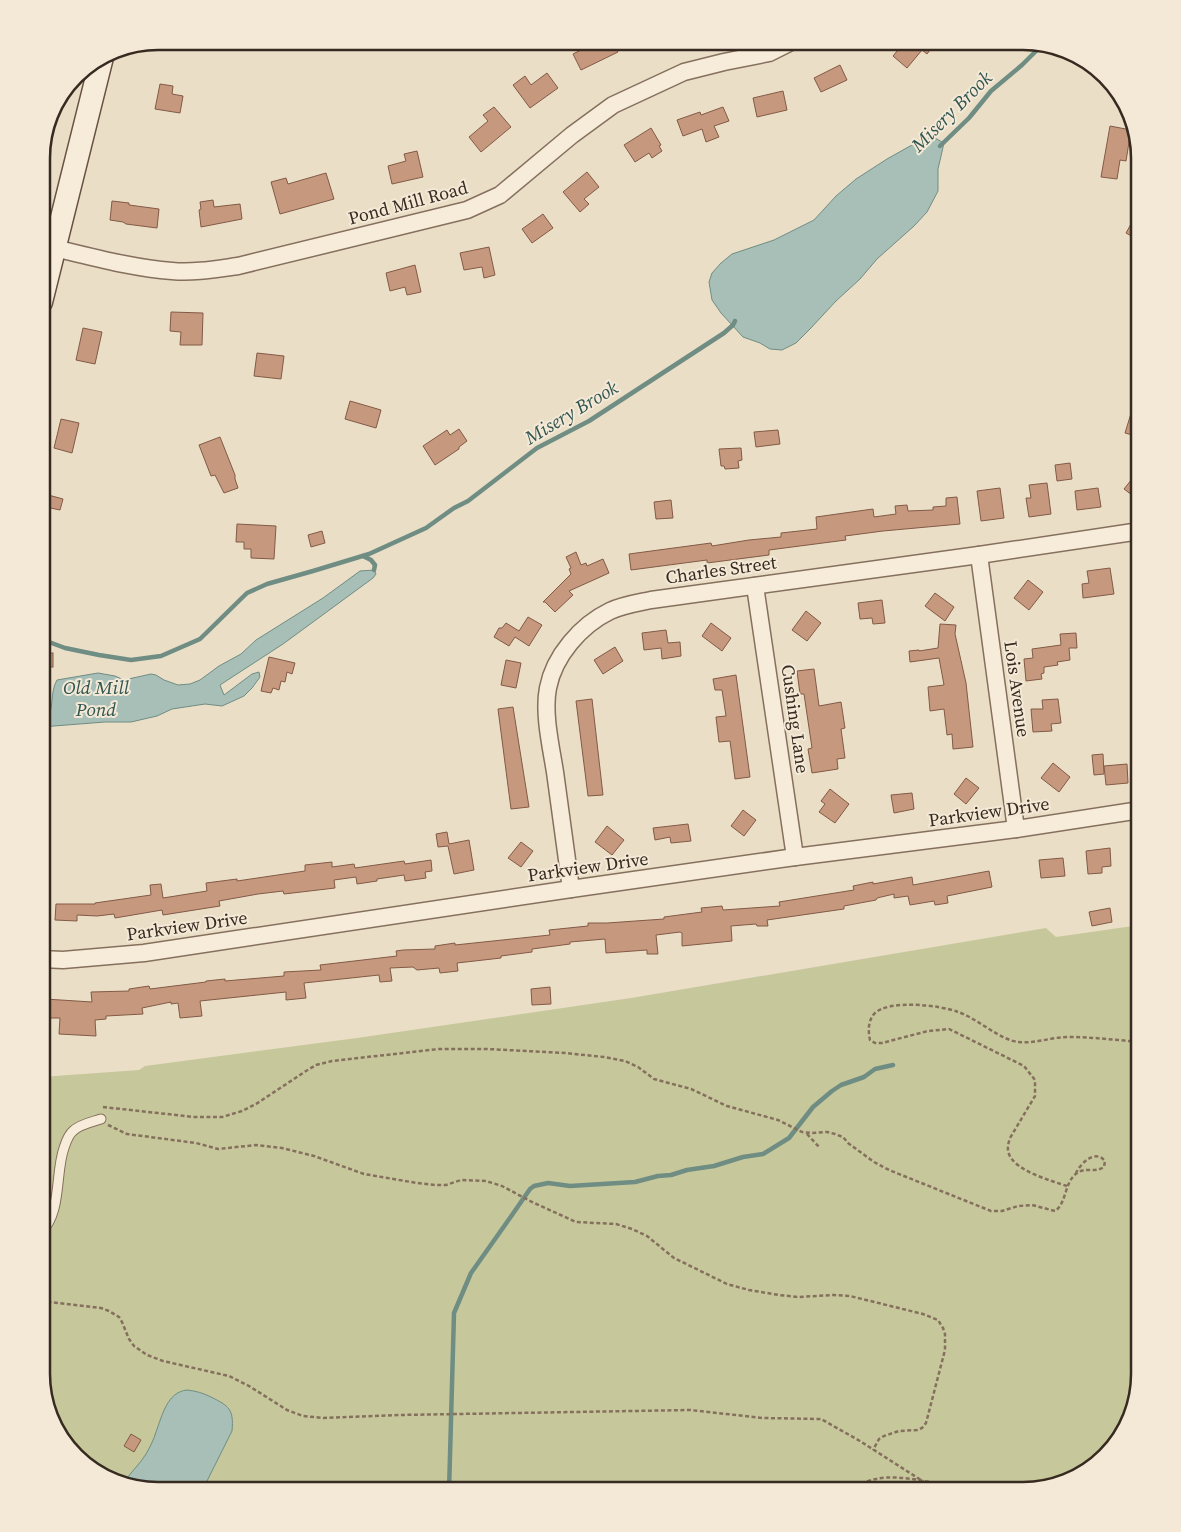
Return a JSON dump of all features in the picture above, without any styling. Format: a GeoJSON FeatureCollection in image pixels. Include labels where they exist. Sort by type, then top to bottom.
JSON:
{"type":"FeatureCollection","features":[{"type":"Feature","properties":{"kind":"street","name":"Pond Mill Road"},"geometry":{"type":"LineString","coordinates":[[54,248],[144,267],[173,271],[200,271],[238,266],[466,210],[500,194],[572,135],[613,105],[684,72],[773,50]]}},
{"type":"Feature","properties":{"kind":"street"},"geometry":{"type":"LineString","coordinates":[[50,266],[99,67]]}},
{"type":"Feature","properties":{"kind":"street","name":"Charles Street"},"geometry":{"type":"LineString","coordinates":[[571,889],[548,718],[547,689],[555,665],[564,651],[585,627],[598,617],[627,605],[651,600],[1131,532]]}},
{"type":"Feature","properties":{"kind":"street","name":"Lois Avenue"},"geometry":{"type":"LineString","coordinates":[[978,555],[1016,829]]}},
{"type":"Feature","properties":{"kind":"street","name":"Cushing Lane"},"geometry":{"type":"LineString","coordinates":[[755,586],[795,857]]}},
{"type":"Feature","properties":{"kind":"street","name":"Parkview Drive"},"geometry":{"type":"LineString","coordinates":[[50,959],[64,960],[144,952],[795,857],[1016,829],[1131,811]]}},
{"type":"Feature","properties":{"kind":"lane"},"geometry":{"type":"LineString","coordinates":[[50,1220],[55,1200],[60,1157],[67,1138],[78,1127],[101,1119]]}},
{"type":"Feature","properties":{"kind":"path"},"geometry":{"type":"LineString","coordinates":[[1068,1186],[1046,1179],[1022,1167],[1012,1160],[1009,1153],[1008,1145],[1010,1138],[1035,1096],[1035,1080],[1024,1066],[949,1029],[875,1043],[870,1040],[869,1026],[872,1017],[883,1008],[892,1006],[921,1006],[960,1012],[1010,1041],[1036,1042],[1049,1038],[1090,1037],[1131,1041]]}},
{"type":"Feature","properties":{"kind":"path"},"geometry":{"type":"LineString","coordinates":[[820,1148],[804,1132],[792,1126],[778,1120],[727,1106],[681,1086],[654,1079],[631,1063],[616,1058],[566,1053],[470,1048],[404,1052],[324,1062],[306,1071],[256,1104],[229,1115],[208,1118],[108,1107],[103,1107],[100,1114],[101,1119],[108,1126],[127,1134],[196,1143],[218,1149],[256,1145],[282,1148],[314,1156],[376,1177],[435,1186],[462,1180],[486,1180],[576,1222],[616,1224],[632,1229],[647,1236],[664,1251],[690,1267],[727,1284],[748,1290],[798,1296],[850,1296],[924,1314],[938,1320],[945,1334],[945,1350],[926,1423],[918,1430],[899,1431],[884,1436],[879,1439],[874,1450]]}},
{"type":"Feature","properties":{"kind":"path"},"geometry":{"type":"LineString","coordinates":[[804,1132],[835,1134],[889,1170],[991,1211],[1032,1205],[1055,1212],[1061,1206],[1068,1186],[1082,1163],[1090,1158],[1100,1157],[1105,1161],[1104,1167],[1100,1170],[1084,1170],[1076,1173]]}},
{"type":"Feature","properties":{"kind":"path"},"geometry":{"type":"LineString","coordinates":[[50,1302],[101,1308],[109,1311],[119,1317],[129,1340],[134,1346],[147,1355],[164,1361],[229,1376],[295,1414],[324,1418],[690,1410],[764,1418],[821,1419],[860,1441],[924,1482]]}},
{"type":"Feature","properties":{"kind":"path"},"geometry":{"type":"LineString","coordinates":[[866,1482],[886,1477],[924,1482]]}},
{"type":"Feature","properties":{"kind":"green space"},"geometry":{"type":"Polygon","coordinates":[[[1131,926],[1130,1388],[1123,1415],[1113,1434],[1094,1455],[1071,1471],[1044,1480],[1023,1482],[158,1482],[130,1478],[104,1468],[92,1460],[77,1445],[64,1428],[54,1402],[50,1374],[50,1076],[139,1070],[145,1066],[357,1038],[631,998],[1046,928],[1056,937],[1131,926]]]}},
{"type":"Feature","properties":{"kind":"water"},"geometry":{"type":"Polygon","coordinates":[[[933,137],[944,143],[938,169],[938,191],[927,212],[914,226],[877,259],[860,279],[796,343],[782,350],[770,349],[743,337],[712,300],[709,282],[712,273],[721,263],[732,254],[774,240],[814,220],[836,196],[856,179],[919,141],[933,137]]]}},
{"type":"Feature","properties":{"kind":"water","name":"Old Mill Pond"},"geometry":{"type":"Polygon","coordinates":[[[374,570],[376,574],[283,644],[220,685],[224,695],[252,674],[259,672],[260,677],[244,696],[222,706],[205,704],[172,709],[157,716],[131,722],[50,726],[53,689],[57,680],[98,673],[115,676],[124,680],[151,674],[178,685],[190,684],[200,680],[219,666],[241,654],[256,640],[323,598],[360,571],[374,570]]]}},
{"type":"Feature","properties":{"kind":"water"},"geometry":{"type":"Polygon","coordinates":[[[187,1390],[202,1393],[222,1403],[231,1413],[232,1431],[206,1482],[158,1482],[128,1477],[147,1451],[166,1406],[180,1392],[187,1390]]]}},
{"type":"Feature","properties":{"kind":"building"},"geometry":{"type":"Polygon","coordinates":[[[581,50],[617,50],[618,52],[581,70],[573,54],[581,50]]]}},
{"type":"Feature","properties":{"kind":"building"},"geometry":{"type":"Polygon","coordinates":[[[898,50],[922,50],[907,68],[893,56],[898,50]]]}},
{"type":"Feature","properties":{"kind":"building"},"geometry":{"type":"Polygon","coordinates":[[[922,50],[930,50],[927,54],[922,50]]]}},
{"type":"Feature","properties":{"kind":"building"},"geometry":{"type":"Polygon","coordinates":[[[840,65],[847,80],[821,92],[814,78],[840,65]]]}},
{"type":"Feature","properties":{"kind":"building"},"geometry":{"type":"Polygon","coordinates":[[[547,73],[558,88],[530,108],[513,85],[525,76],[531,85],[547,73]]]}},
{"type":"Feature","properties":{"kind":"building"},"geometry":{"type":"Polygon","coordinates":[[[160,84],[173,86],[172,94],[183,96],[180,113],[155,109],[160,84]]]}},
{"type":"Feature","properties":{"kind":"building"},"geometry":{"type":"Polygon","coordinates":[[[783,91],[787,110],[757,117],[753,98],[783,91]]]}},
{"type":"Feature","properties":{"kind":"building"},"geometry":{"type":"Polygon","coordinates":[[[494,107],[511,127],[481,152],[469,137],[488,121],[483,115],[494,107]]]}},
{"type":"Feature","properties":{"kind":"building"},"geometry":{"type":"Polygon","coordinates":[[[723,107],[729,121],[714,126],[719,137],[706,142],[702,129],[683,136],[677,120],[700,112],[701,115],[723,107]]]}},
{"type":"Feature","properties":{"kind":"building"},"geometry":{"type":"Polygon","coordinates":[[[1110,126],[1127,129],[1129,140],[1126,161],[1120,160],[1117,179],[1101,177],[1110,126]]]}},
{"type":"Feature","properties":{"kind":"building"},"geometry":{"type":"Polygon","coordinates":[[[651,128],[661,145],[659,146],[662,151],[652,158],[649,153],[635,162],[624,145],[651,128]]]}},
{"type":"Feature","properties":{"kind":"building"},"geometry":{"type":"Polygon","coordinates":[[[417,151],[423,177],[392,184],[388,166],[406,161],[404,154],[417,151]]]}},
{"type":"Feature","properties":{"kind":"building"},"geometry":{"type":"Polygon","coordinates":[[[587,172],[599,187],[584,199],[589,204],[580,212],[563,192],[587,172]]]}},
{"type":"Feature","properties":{"kind":"building"},"geometry":{"type":"Polygon","coordinates":[[[326,173],[334,199],[280,214],[271,182],[286,178],[288,184],[326,173]]]}},
{"type":"Feature","properties":{"kind":"building"},"geometry":{"type":"Polygon","coordinates":[[[213,200],[214,207],[240,204],[242,219],[201,227],[200,202],[213,200]]]}},
{"type":"Feature","properties":{"kind":"building"},"geometry":{"type":"Polygon","coordinates":[[[112,201],[159,209],[157,228],[110,220],[112,201]]]}},
{"type":"Feature","properties":{"kind":"building"},"geometry":{"type":"Polygon","coordinates":[[[543,214],[553,228],[532,243],[522,229],[543,214]]]}},
{"type":"Feature","properties":{"kind":"building"},"geometry":{"type":"Polygon","coordinates":[[[1131,224],[1131,236],[1126,233],[1131,224]]]}},
{"type":"Feature","properties":{"kind":"building"},"geometry":{"type":"Polygon","coordinates":[[[489,247],[495,275],[484,278],[482,267],[464,270],[460,253],[489,247]]]}},
{"type":"Feature","properties":{"kind":"building"},"geometry":{"type":"Polygon","coordinates":[[[415,265],[421,292],[407,295],[405,287],[390,291],[386,273],[415,265]]]}},
{"type":"Feature","properties":{"kind":"building"},"geometry":{"type":"Polygon","coordinates":[[[171,312],[203,313],[202,345],[180,345],[181,332],[170,331],[171,312]]]}},
{"type":"Feature","properties":{"kind":"building"},"geometry":{"type":"Polygon","coordinates":[[[83,328],[102,332],[95,364],[76,360],[83,328]]]}},
{"type":"Feature","properties":{"kind":"building"},"geometry":{"type":"Polygon","coordinates":[[[257,353],[284,356],[281,379],[254,376],[257,353]]]}},
{"type":"Feature","properties":{"kind":"building"},"geometry":{"type":"Polygon","coordinates":[[[350,401],[381,410],[376,428],[345,419],[350,401]]]}},
{"type":"Feature","properties":{"kind":"building"},"geometry":{"type":"Polygon","coordinates":[[[1131,414],[1131,435],[1125,433],[1131,414]]]}},
{"type":"Feature","properties":{"kind":"building"},"geometry":{"type":"Polygon","coordinates":[[[61,419],[79,423],[72,453],[54,448],[61,419]]]}},
{"type":"Feature","properties":{"kind":"building"},"geometry":{"type":"Polygon","coordinates":[[[459,429],[467,441],[459,449],[435,465],[423,446],[447,430],[450,435],[459,429]]]}},
{"type":"Feature","properties":{"kind":"building"},"geometry":{"type":"Polygon","coordinates":[[[778,430],[780,444],[756,447],[754,432],[778,430]]]}},
{"type":"Feature","properties":{"kind":"building"},"geometry":{"type":"Polygon","coordinates":[[[220,437],[238,488],[224,493],[215,475],[211,476],[199,445],[220,437]]]}},
{"type":"Feature","properties":{"kind":"building"},"geometry":{"type":"Polygon","coordinates":[[[741,448],[742,460],[738,461],[739,468],[725,469],[724,466],[721,466],[719,449],[741,448]]]}},
{"type":"Feature","properties":{"kind":"building"},"geometry":{"type":"Polygon","coordinates":[[[1070,463],[1072,479],[1057,481],[1055,465],[1070,463]]]}},
{"type":"Feature","properties":{"kind":"building"},"geometry":{"type":"Polygon","coordinates":[[[1131,480],[1131,494],[1124,489],[1131,480]]]}},
{"type":"Feature","properties":{"kind":"building"},"geometry":{"type":"Polygon","coordinates":[[[1047,483],[1051,514],[1029,517],[1026,498],[1031,498],[1029,485],[1047,483]]]}},
{"type":"Feature","properties":{"kind":"building"},"geometry":{"type":"Polygon","coordinates":[[[1000,488],[1004,518],[981,521],[977,491],[1000,488]]]}},
{"type":"Feature","properties":{"kind":"building"},"geometry":{"type":"Polygon","coordinates":[[[1098,488],[1101,507],[1077,510],[1075,491],[1098,488]]]}},
{"type":"Feature","properties":{"kind":"building"},"geometry":{"type":"Polygon","coordinates":[[[50,495],[63,499],[60,510],[50,508],[50,495]]]}},
{"type":"Feature","properties":{"kind":"building"},"geometry":{"type":"Polygon","coordinates":[[[957,497],[960,524],[845,536],[846,540],[769,550],[769,555],[707,563],[707,560],[631,570],[629,554],[711,543],[712,546],[781,537],[781,533],[817,529],[816,517],[873,509],[874,517],[896,514],[895,506],[907,505],[908,511],[933,510],[933,507],[946,506],[946,498],[957,497]]]}},
{"type":"Feature","properties":{"kind":"building"},"geometry":{"type":"Polygon","coordinates":[[[671,500],[673,518],[656,519],[654,502],[671,500]]]}},
{"type":"Feature","properties":{"kind":"building"},"geometry":{"type":"Polygon","coordinates":[[[237,524],[276,526],[274,559],[251,558],[251,549],[244,549],[244,542],[236,542],[237,524]]]}},
{"type":"Feature","properties":{"kind":"building"},"geometry":{"type":"Polygon","coordinates":[[[322,531],[325,543],[311,547],[308,535],[322,531]]]}},
{"type":"Feature","properties":{"kind":"building"},"geometry":{"type":"Polygon","coordinates":[[[576,552],[581,565],[586,563],[587,566],[603,559],[609,573],[569,591],[573,595],[555,612],[543,602],[571,574],[569,569],[571,568],[566,557],[576,552]]]}},
{"type":"Feature","properties":{"kind":"building"},"geometry":{"type":"Polygon","coordinates":[[[1110,568],[1114,594],[1083,598],[1082,584],[1089,583],[1087,571],[1110,568]]]}},
{"type":"Feature","properties":{"kind":"building"},"geometry":{"type":"Polygon","coordinates":[[[1028,580],[1043,592],[1029,610],[1014,598],[1028,580]]]}},
{"type":"Feature","properties":{"kind":"building"},"geometry":{"type":"Polygon","coordinates":[[[935,593],[954,607],[945,621],[925,606],[935,593]]]}},
{"type":"Feature","properties":{"kind":"building"},"geometry":{"type":"Polygon","coordinates":[[[882,600],[885,623],[873,624],[872,618],[860,619],[858,603],[882,600]]]}},
{"type":"Feature","properties":{"kind":"building"},"geometry":{"type":"Polygon","coordinates":[[[806,611],[821,623],[807,641],[792,630],[806,611]]]}},
{"type":"Feature","properties":{"kind":"building"},"geometry":{"type":"Polygon","coordinates":[[[528,617],[542,625],[529,646],[515,637],[509,646],[494,637],[499,628],[502,628],[506,623],[519,631],[528,617]]]}},
{"type":"Feature","properties":{"kind":"building"},"geometry":{"type":"Polygon","coordinates":[[[711,623],[731,638],[722,651],[702,636],[711,623]]]}},
{"type":"Feature","properties":{"kind":"building"},"geometry":{"type":"Polygon","coordinates":[[[940,624],[956,625],[955,634],[966,683],[973,747],[953,749],[952,734],[947,735],[944,709],[930,711],[928,687],[944,685],[939,658],[910,662],[909,651],[938,648],[940,624]]]}},
{"type":"Feature","properties":{"kind":"building"},"geometry":{"type":"Polygon","coordinates":[[[666,630],[668,643],[680,642],[681,656],[662,659],[661,648],[644,650],[642,633],[666,630]]]}},
{"type":"Feature","properties":{"kind":"building"},"geometry":{"type":"Polygon","coordinates":[[[1076,633],[1077,648],[1069,648],[1070,660],[1057,662],[1058,665],[1044,667],[1044,673],[1041,674],[1042,679],[1026,681],[1024,659],[1033,658],[1032,649],[1061,645],[1060,634],[1076,633]]]}},
{"type":"Feature","properties":{"kind":"building"},"geometry":{"type":"Polygon","coordinates":[[[615,647],[623,661],[603,674],[594,660],[615,647]]]}},
{"type":"Feature","properties":{"kind":"building"},"geometry":{"type":"Polygon","coordinates":[[[50,653],[53,653],[53,667],[50,667],[50,653]]]}},
{"type":"Feature","properties":{"kind":"building"},"geometry":{"type":"Polygon","coordinates":[[[269,657],[295,663],[292,674],[287,672],[285,682],[281,681],[279,690],[273,688],[271,693],[261,691],[269,657]]]}},
{"type":"Feature","properties":{"kind":"building"},"geometry":{"type":"Polygon","coordinates":[[[506,660],[521,663],[516,688],[501,685],[506,660]]]}},
{"type":"Feature","properties":{"kind":"building"},"geometry":{"type":"Polygon","coordinates":[[[814,669],[819,706],[841,702],[845,728],[841,729],[845,758],[837,759],[838,769],[812,773],[808,749],[812,748],[804,694],[800,694],[797,671],[814,669]]]}},
{"type":"Feature","properties":{"kind":"building"},"geometry":{"type":"Polygon","coordinates":[[[736,675],[750,777],[735,779],[730,741],[719,742],[716,717],[726,716],[722,690],[715,690],[713,679],[736,675]]]}},
{"type":"Feature","properties":{"kind":"building"},"geometry":{"type":"Polygon","coordinates":[[[592,699],[603,795],[588,796],[576,701],[592,699]]]}},
{"type":"Feature","properties":{"kind":"building"},"geometry":{"type":"Polygon","coordinates":[[[1058,699],[1061,723],[1051,724],[1052,731],[1033,732],[1031,709],[1043,709],[1042,700],[1058,699]]]}},
{"type":"Feature","properties":{"kind":"building"},"geometry":{"type":"Polygon","coordinates":[[[513,707],[529,807],[511,809],[498,709],[513,707]]]}},
{"type":"Feature","properties":{"kind":"building"},"geometry":{"type":"Polygon","coordinates":[[[1103,754],[1104,774],[1094,775],[1092,755],[1103,754]]]}},
{"type":"Feature","properties":{"kind":"building"},"geometry":{"type":"Polygon","coordinates":[[[1053,763],[1070,777],[1059,792],[1041,778],[1053,763]]]}},
{"type":"Feature","properties":{"kind":"building"},"geometry":{"type":"Polygon","coordinates":[[[1127,764],[1128,783],[1106,785],[1104,766],[1127,764]]]}},
{"type":"Feature","properties":{"kind":"building"},"geometry":{"type":"Polygon","coordinates":[[[966,778],[979,788],[966,804],[954,794],[966,778]]]}},
{"type":"Feature","properties":{"kind":"building"},"geometry":{"type":"Polygon","coordinates":[[[830,789],[849,804],[835,823],[819,812],[825,804],[821,801],[830,789]]]}},
{"type":"Feature","properties":{"kind":"building"},"geometry":{"type":"Polygon","coordinates":[[[912,793],[914,809],[894,813],[891,795],[912,793]]]}},
{"type":"Feature","properties":{"kind":"building"},"geometry":{"type":"Polygon","coordinates":[[[743,810],[756,820],[744,836],[731,826],[743,810]]]}},
{"type":"Feature","properties":{"kind":"building"},"geometry":{"type":"Polygon","coordinates":[[[688,824],[691,841],[671,843],[670,837],[655,840],[653,828],[688,824]]]}},
{"type":"Feature","properties":{"kind":"building"},"geometry":{"type":"Polygon","coordinates":[[[607,826],[624,840],[612,855],[595,842],[607,826]]]}},
{"type":"Feature","properties":{"kind":"building"},"geometry":{"type":"Polygon","coordinates":[[[447,832],[449,844],[469,840],[474,870],[454,874],[448,846],[438,847],[436,834],[447,832]]]}},
{"type":"Feature","properties":{"kind":"building"},"geometry":{"type":"Polygon","coordinates":[[[521,842],[533,851],[521,867],[508,858],[521,842]]]}},
{"type":"Feature","properties":{"kind":"building"},"geometry":{"type":"Polygon","coordinates":[[[1110,848],[1111,866],[1102,867],[1102,873],[1088,874],[1086,851],[1110,848]]]}},
{"type":"Feature","properties":{"kind":"building"},"geometry":{"type":"Polygon","coordinates":[[[1063,858],[1065,876],[1041,878],[1039,860],[1063,858]]]}},
{"type":"Feature","properties":{"kind":"building"},"geometry":{"type":"Polygon","coordinates":[[[431,860],[432,871],[425,872],[426,878],[405,881],[404,875],[357,884],[356,877],[334,880],[335,888],[284,894],[283,891],[258,894],[219,901],[220,906],[163,915],[162,910],[115,918],[114,914],[97,916],[77,915],[77,921],[55,920],[56,904],[95,904],[151,895],[150,885],[161,884],[163,898],[207,891],[206,883],[237,879],[237,881],[305,871],[305,865],[332,862],[332,867],[354,864],[355,868],[404,861],[405,864],[431,860]]]}},
{"type":"Feature","properties":{"kind":"building"},"geometry":{"type":"Polygon","coordinates":[[[989,871],[992,887],[947,896],[948,903],[935,905],[934,901],[910,905],[908,896],[894,898],[894,894],[877,898],[876,900],[844,906],[844,909],[767,920],[768,926],[757,926],[756,924],[731,926],[732,941],[682,946],[682,933],[680,932],[656,935],[658,954],[647,954],[647,950],[606,953],[605,939],[570,942],[570,944],[532,949],[532,952],[501,956],[501,958],[457,963],[458,971],[440,973],[439,968],[417,970],[413,967],[390,968],[392,981],[380,982],[379,975],[304,983],[306,998],[286,1000],[286,992],[200,1001],[202,1016],[180,1018],[178,1003],[171,1004],[171,1002],[142,1008],[143,1014],[106,1016],[106,1019],[95,1020],[96,1036],[59,1034],[60,1018],[50,1018],[50,999],[92,1002],[91,992],[129,991],[129,989],[149,986],[150,989],[225,979],[225,981],[284,976],[284,972],[321,970],[320,965],[397,956],[396,951],[435,949],[435,946],[455,943],[455,945],[550,935],[549,930],[588,926],[588,923],[664,919],[664,917],[702,912],[701,908],[722,906],[723,910],[780,906],[779,902],[854,890],[853,886],[873,882],[873,884],[912,877],[913,885],[989,871]]]}},
{"type":"Feature","properties":{"kind":"building"},"geometry":{"type":"Polygon","coordinates":[[[1110,908],[1112,922],[1092,926],[1089,912],[1110,908]]]}},
{"type":"Feature","properties":{"kind":"building"},"geometry":{"type":"Polygon","coordinates":[[[550,987],[551,1004],[532,1005],[531,989],[550,987]]]}},
{"type":"Feature","properties":{"kind":"building"},"geometry":{"type":"Polygon","coordinates":[[[131,1434],[141,1440],[134,1452],[124,1446],[131,1434]]]}},
{"type":"Feature","properties":{"kind":"waterway","name":"Misery Brook"},"geometry":{"type":"LineString","coordinates":[[940,146],[969,118],[991,91],[1036,51]]}},
{"type":"Feature","properties":{"kind":"waterway","name":"Misery Brook"},"geometry":{"type":"LineString","coordinates":[[50,642],[65,648],[131,660],[161,656],[200,639],[247,593],[267,584],[369,554],[426,528],[454,508],[468,501],[537,448],[589,421],[724,333],[735,321]]}},
{"type":"Feature","properties":{"kind":"waterway"},"geometry":{"type":"LineString","coordinates":[[363,556],[371,560],[375,565],[374,570]]}},
{"type":"Feature","properties":{"kind":"waterway"},"geometry":{"type":"LineString","coordinates":[[449,1482],[454,1313],[471,1273],[530,1189],[534,1186],[548,1183],[570,1186],[635,1182],[763,1154],[789,1138],[813,1107],[832,1091],[841,1085],[864,1077],[875,1069],[893,1065]]}}]}
